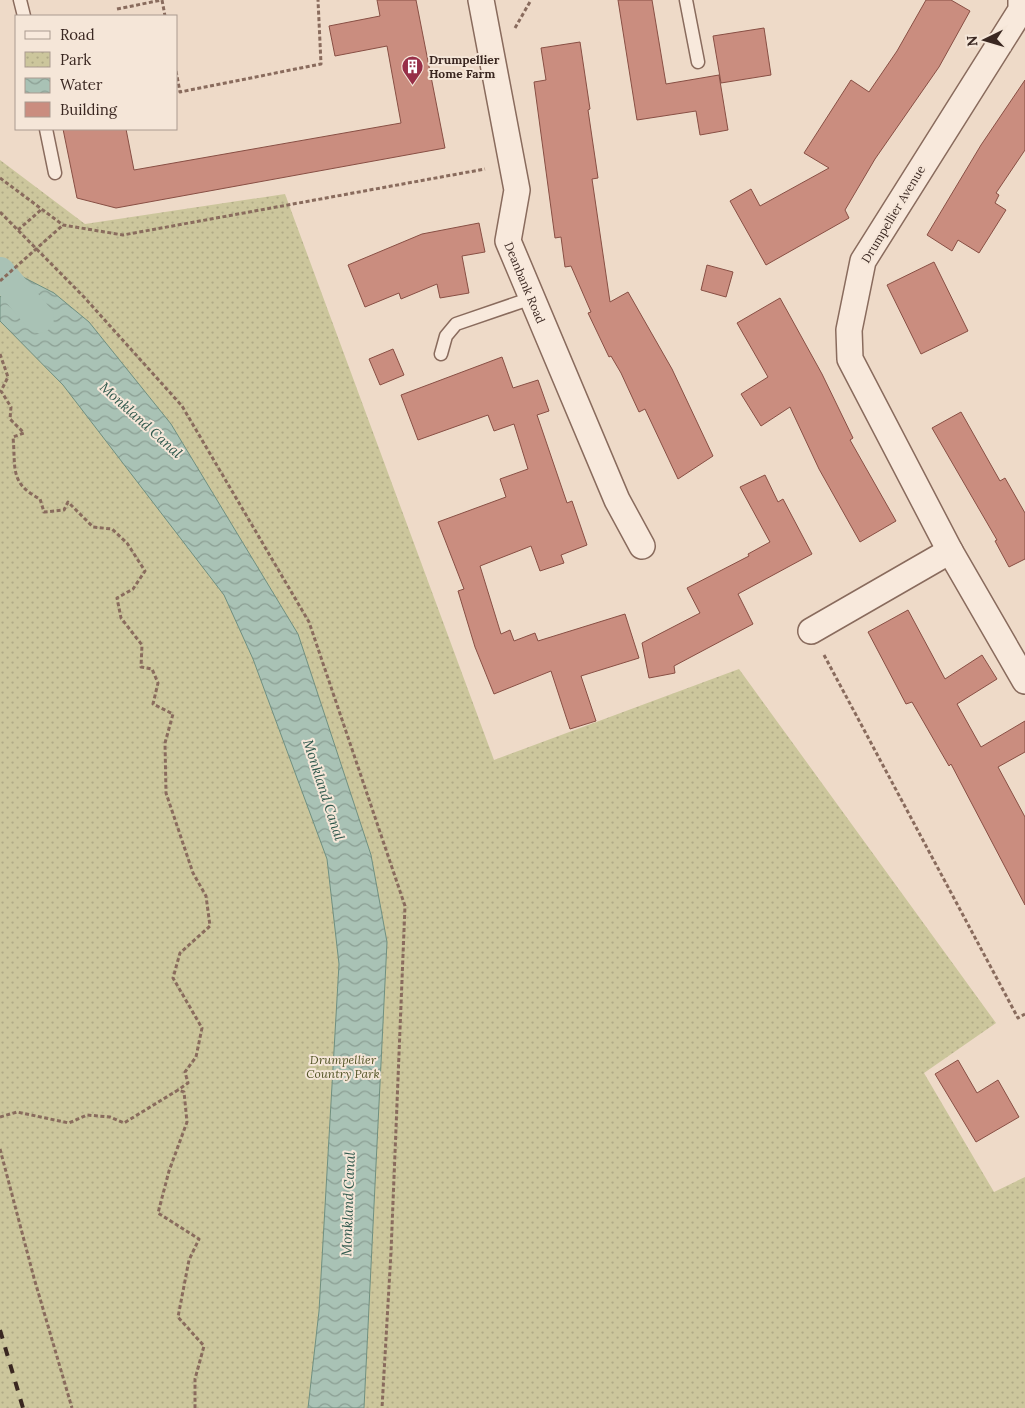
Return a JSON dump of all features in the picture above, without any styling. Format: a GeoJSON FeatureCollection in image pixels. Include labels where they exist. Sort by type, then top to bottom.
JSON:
{"type":"FeatureCollection","features":[{"type":"Feature","properties":{"kind":"street","name":"Deanbank Road"},"geometry":{"type":"LineString","coordinates":[[481,0],[517,190],[508,241],[617,500],[642,546]]}},
{"type":"Feature","properties":{"kind":"street","name":"Drumpellier Avenue"},"geometry":{"type":"LineString","coordinates":[[1021,0],[1021,10],[863,261],[849,330],[850,360],[950,551],[1025,681]]}},
{"type":"Feature","properties":{"kind":"street"},"geometry":{"type":"LineString","coordinates":[[811,631],[950,551]]}},
{"type":"Feature","properties":{"kind":"lane"},"geometry":{"type":"LineString","coordinates":[[20,0],[24,15]]}},
{"type":"Feature","properties":{"kind":"lane"},"geometry":{"type":"LineString","coordinates":[[686,0],[698,62]]}},
{"type":"Feature","properties":{"kind":"lane"},"geometry":{"type":"LineString","coordinates":[[46,130],[56,173]]}},
{"type":"Feature","properties":{"kind":"lane"},"geometry":{"type":"LineString","coordinates":[[441,354],[446,336],[456,324],[532,298]]}},
{"type":"Feature","properties":{"kind":"path"},"geometry":{"type":"LineString","coordinates":[[118,9],[162,0],[165,15]]}},
{"type":"Feature","properties":{"kind":"path"},"geometry":{"type":"LineString","coordinates":[[178,82],[180,92],[321,64],[318,0]]}},
{"type":"Feature","properties":{"kind":"path"},"geometry":{"type":"LineString","coordinates":[[0,178],[63,225],[123,235],[513,164]]}},
{"type":"Feature","properties":{"kind":"path"},"geometry":{"type":"LineString","coordinates":[[18,230],[42,210]]}},
{"type":"Feature","properties":{"kind":"path"},"geometry":{"type":"LineString","coordinates":[[0,212],[84,297],[182,406],[309,622],[405,906],[391,1252],[382,1408]]}},
{"type":"Feature","properties":{"kind":"path"},"geometry":{"type":"LineString","coordinates":[[0,281],[63,225]]}},
{"type":"Feature","properties":{"kind":"path"},"geometry":{"type":"LineString","coordinates":[[0,354],[8,377],[1,391],[11,407],[10,419],[24,433],[13,437],[18,482],[28,492],[40,498],[44,512],[64,510],[68,502],[93,527],[112,529],[127,543],[145,571],[133,589],[117,598],[121,618],[142,646],[141,668],[152,669],[158,683],[153,704],[173,714],[165,743],[166,793],[193,873],[206,896],[210,926],[180,953],[173,978],[202,1028],[196,1057],[184,1072],[188,1083],[124,1123],[110,1117],[87,1115],[69,1124],[17,1112],[0,1117]]}},
{"type":"Feature","properties":{"kind":"path"},"geometry":{"type":"LineString","coordinates":[[811,631],[1018,1018],[1025,1014]]}},
{"type":"Feature","properties":{"kind":"path"},"geometry":{"type":"LineString","coordinates":[[178,1090],[184,1092],[187,1122],[169,1170],[158,1213],[199,1239],[189,1260],[178,1317],[204,1346],[195,1379],[195,1408]]}},
{"type":"Feature","properties":{"kind":"path"},"geometry":{"type":"LineString","coordinates":[[0,1150],[34,1278],[72,1408]]}},
{"type":"Feature","properties":{"kind":"green space","name":"Drumpellier Country Park"},"geometry":{"type":"Polygon","coordinates":[[[0,160],[85,224],[285,194],[494,760],[739,669],[996,1023],[924,1073],[994,1192],[1025,1177],[1025,1408],[0,1408],[0,160]]]}},
{"type":"Feature","properties":{"kind":"water"},"geometry":{"type":"Polygon","coordinates":[[[23,277],[54,293],[89,322],[171,424],[298,634],[371,855],[387,942],[364,1408],[308,1408],[319,1311],[339,964],[327,859],[253,659],[224,595],[63,385],[0,321],[0,297],[23,277]]]}},
{"type":"Feature","properties":{"kind":"building","name":"Drumpellier Home Farm"},"geometry":{"type":"Polygon","coordinates":[[[377,0],[416,0],[445,148],[116,208],[77,198],[63,130],[126,130],[134,170],[401,123],[387,46],[335,56],[329,26],[380,16],[377,0]]]}},
{"type":"Feature","properties":{"kind":"building"},"geometry":{"type":"Polygon","coordinates":[[[618,0],[652,0],[666,84],[719,75],[728,130],[700,135],[696,111],[637,120],[618,0]]]}},
{"type":"Feature","properties":{"kind":"building"},"geometry":{"type":"Polygon","coordinates":[[[926,0],[951,0],[970,11],[939,67],[875,159],[845,210],[849,218],[766,265],[730,201],[751,189],[760,206],[829,168],[804,153],[851,80],[869,92],[897,51],[926,0]]]}},
{"type":"Feature","properties":{"kind":"building"},"geometry":{"type":"Polygon","coordinates":[[[764,28],[771,75],[721,83],[713,36],[764,28]]]}},
{"type":"Feature","properties":{"kind":"building"},"geometry":{"type":"Polygon","coordinates":[[[580,42],[598,178],[592,179],[610,302],[628,292],[672,369],[713,456],[678,479],[645,409],[639,412],[621,373],[611,356],[609,357],[588,313],[591,312],[571,266],[565,267],[561,237],[555,238],[534,82],[546,80],[541,48],[580,42]]]}},
{"type":"Feature","properties":{"kind":"building"},"geometry":{"type":"Polygon","coordinates":[[[1025,80],[1025,150],[996,193],[999,195],[995,203],[1006,210],[979,253],[958,240],[952,251],[927,235],[981,145],[1025,80]]]}},
{"type":"Feature","properties":{"kind":"building"},"geometry":{"type":"Polygon","coordinates":[[[479,223],[485,252],[462,256],[469,293],[440,298],[437,284],[401,299],[399,293],[365,307],[348,265],[422,234],[479,223]]]}},
{"type":"Feature","properties":{"kind":"building"},"geometry":{"type":"Polygon","coordinates":[[[934,262],[968,331],[921,354],[887,285],[934,262]]]}},
{"type":"Feature","properties":{"kind":"building"},"geometry":{"type":"Polygon","coordinates":[[[707,265],[733,272],[726,297],[701,290],[707,265]]]}},
{"type":"Feature","properties":{"kind":"building"},"geometry":{"type":"Polygon","coordinates":[[[780,298],[822,374],[853,438],[850,440],[896,521],[860,542],[819,469],[790,407],[761,426],[741,394],[768,377],[737,323],[780,298]]]}},
{"type":"Feature","properties":{"kind":"building"},"geometry":{"type":"Polygon","coordinates":[[[393,349],[404,375],[380,385],[369,359],[393,349]]]}},
{"type":"Feature","properties":{"kind":"building"},"geometry":{"type":"Polygon","coordinates":[[[502,357],[513,388],[538,380],[549,411],[537,415],[567,503],[572,501],[587,545],[561,555],[564,563],[540,571],[531,546],[480,566],[501,634],[510,630],[514,641],[535,633],[538,641],[625,614],[639,658],[581,676],[596,721],[570,729],[551,671],[494,694],[475,647],[458,591],[464,589],[438,522],[506,497],[500,479],[528,469],[514,424],[494,431],[488,415],[418,440],[401,395],[502,357]]]}},
{"type":"Feature","properties":{"kind":"building"},"geometry":{"type":"Polygon","coordinates":[[[961,412],[1000,481],[1005,478],[1025,513],[1025,559],[1009,567],[995,541],[997,540],[932,428],[961,412]]]}},
{"type":"Feature","properties":{"kind":"building"},"geometry":{"type":"Polygon","coordinates":[[[765,475],[778,502],[783,499],[812,554],[738,594],[753,624],[674,666],[675,673],[649,678],[642,643],[700,613],[687,588],[749,556],[748,554],[770,542],[740,487],[765,475]]]}},
{"type":"Feature","properties":{"kind":"building"},"geometry":{"type":"Polygon","coordinates":[[[908,610],[945,679],[982,655],[997,679],[957,704],[981,747],[1025,721],[1025,752],[998,767],[1025,817],[1025,905],[951,764],[949,766],[912,702],[906,704],[868,632],[908,610]]]}},
{"type":"Feature","properties":{"kind":"building"},"geometry":{"type":"Polygon","coordinates":[[[958,1060],[977,1093],[998,1080],[1019,1117],[976,1142],[935,1074],[958,1060]]]}},
{"type":"Feature","properties":{"kind":"waterway","name":"Monkland Canal"},"geometry":{"type":"LineString","coordinates":[[0,272],[39,318]]}},
{"type":"Feature","properties":{"kind":"railway"},"geometry":{"type":"LineString","coordinates":[[0,1330],[23,1408]]}},
{"type":"Feature","properties":{"kind":"place","name":"Drumpellier Home Farm"},"geometry":{"type":"Point","coordinates":[413,85]}}]}
